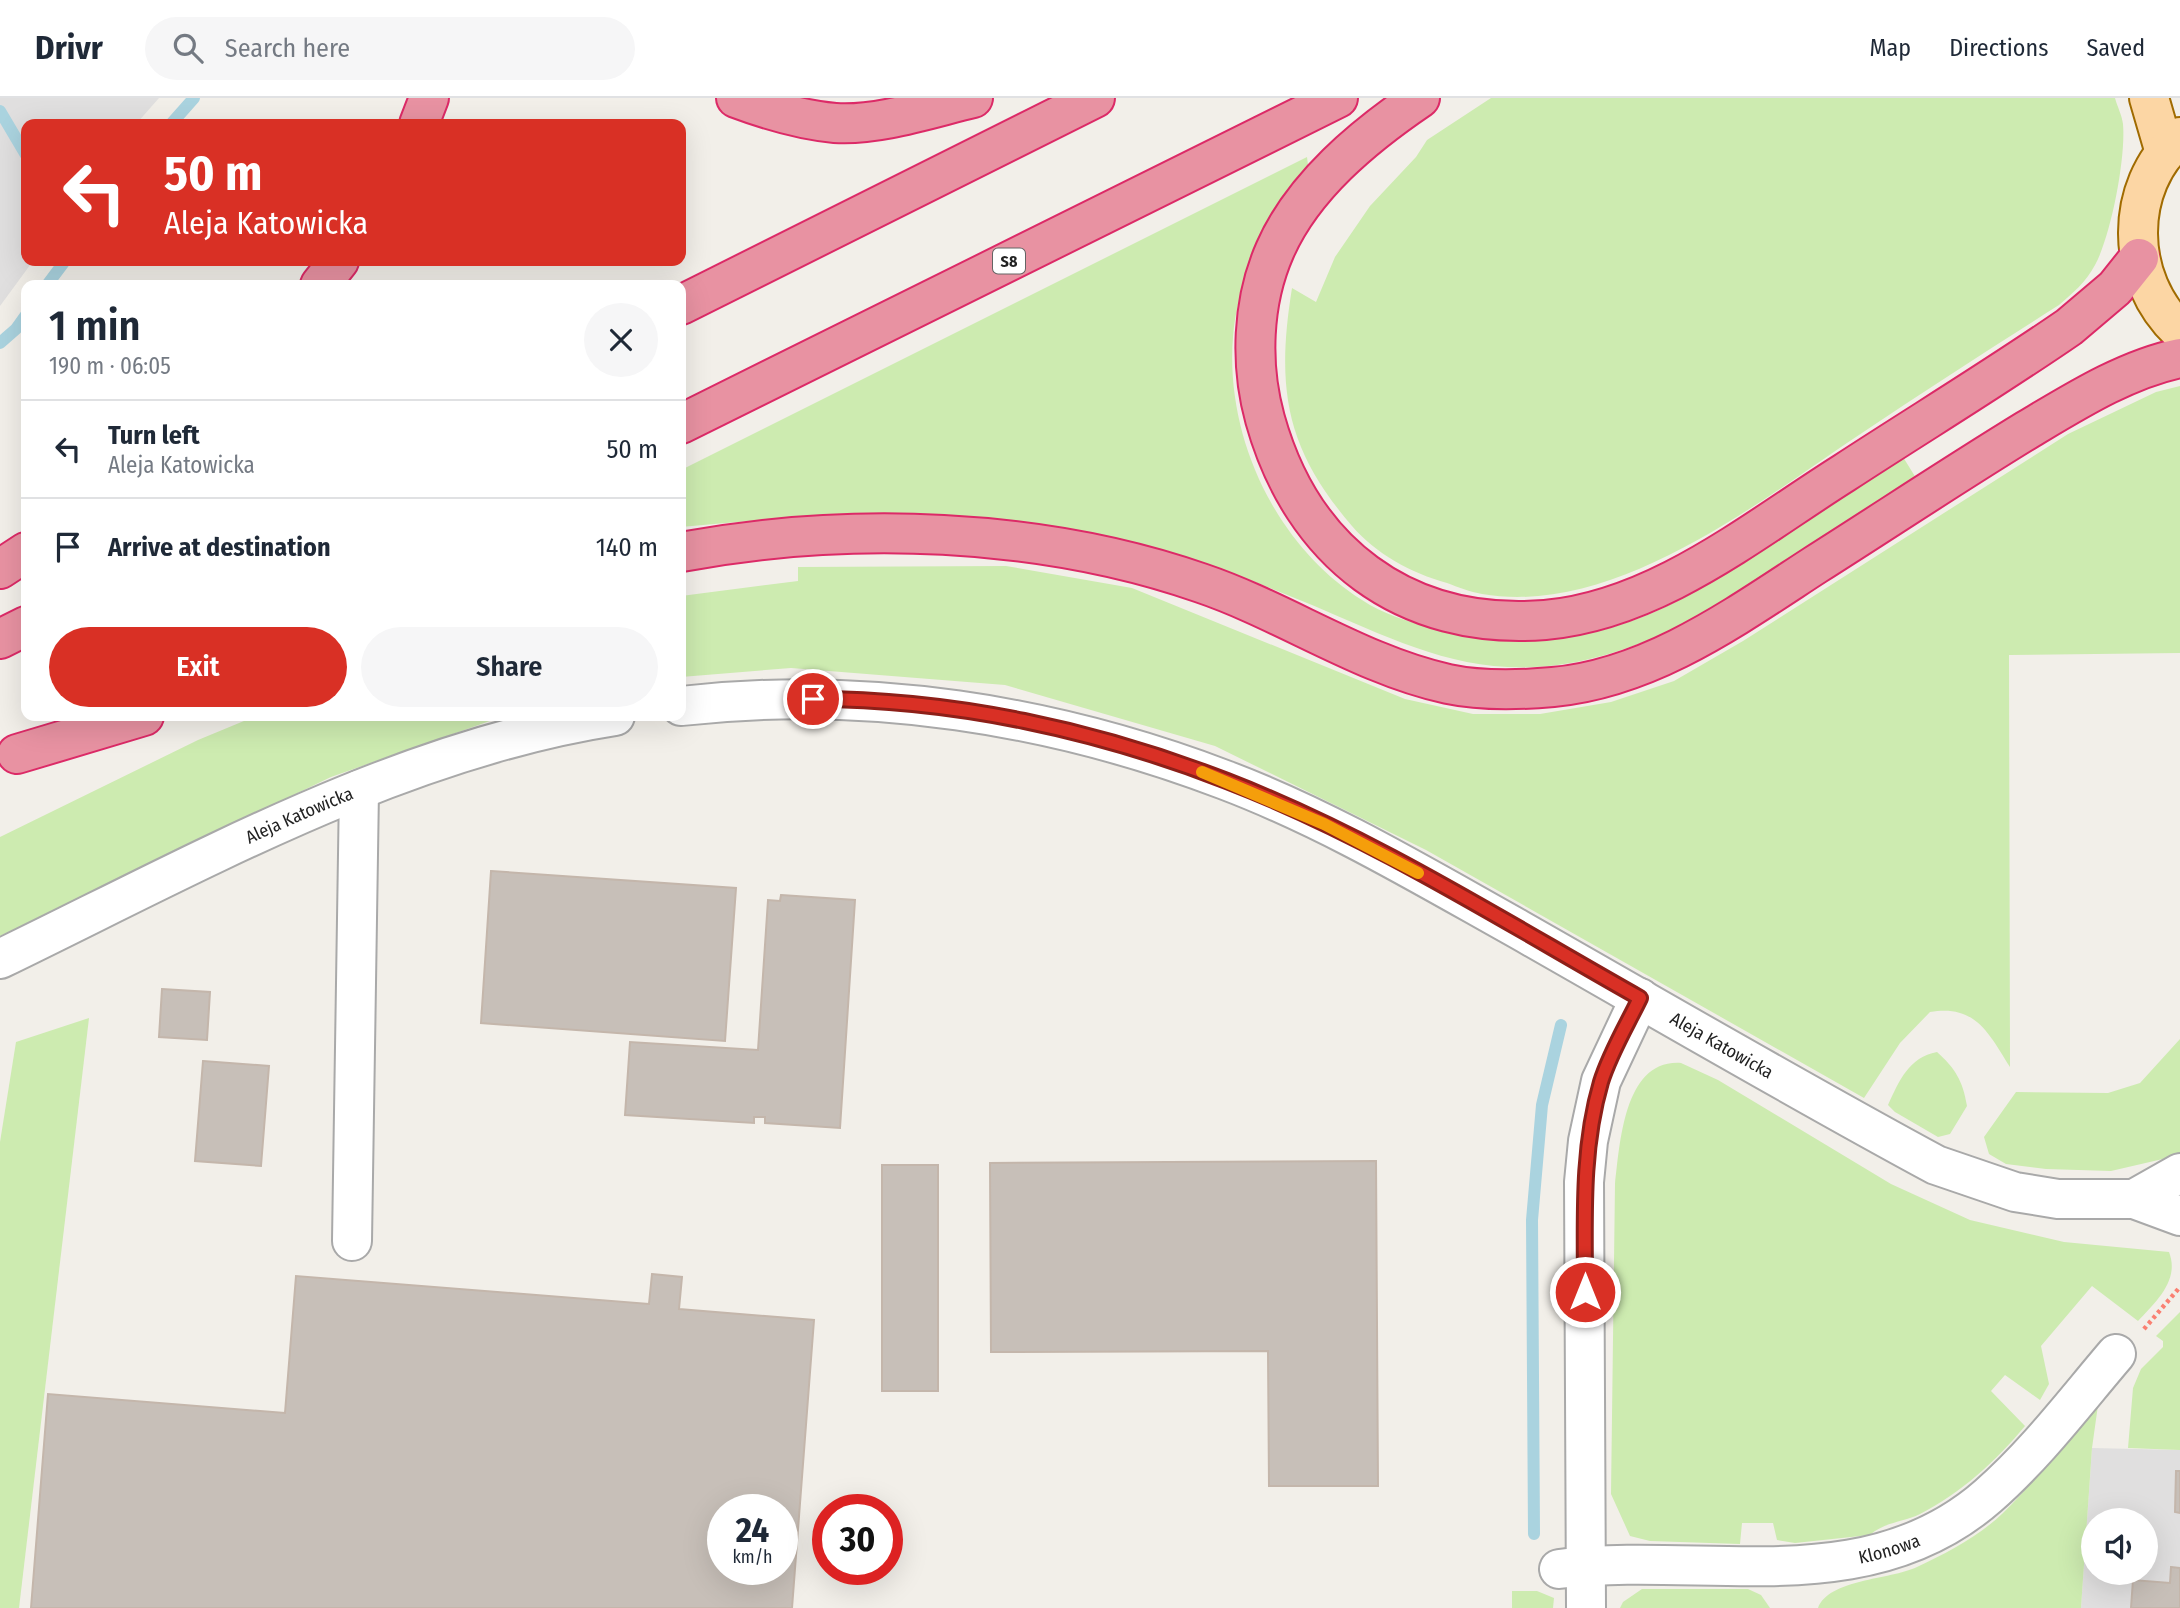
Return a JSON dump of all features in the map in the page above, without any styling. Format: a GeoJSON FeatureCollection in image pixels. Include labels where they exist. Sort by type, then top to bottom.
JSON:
{"type":"FeatureCollection","features":[{"type":"Feature","properties":{"kind":"highway"},"geometry":{"type":"LineString","coordinates":[[421,119],[429,98]]}},
{"type":"Feature","properties":{"kind":"highway"},"geometry":{"type":"LineString","coordinates":[[736,98],[775,112],[836,123],[894,117],[973,98]]}},
{"type":"Feature","properties":{"kind":"highway"},"geometry":{"type":"LineString","coordinates":[[686,302],[1095,98]]}},
{"type":"Feature","properties":{"kind":"highway","name":"S8"},"geometry":{"type":"LineString","coordinates":[[686,422],[1338,98]]}},
{"type":"Feature","properties":{"kind":"highway"},"geometry":{"type":"LineString","coordinates":[[1420,98],[1387,120],[1326,177],[1300,207],[1275,251],[1261,297],[1255,341],[1257,391],[1283,475],[1319,530],[1342,555],[1376,581],[1451,613],[1494,621],[1545,620],[1596,612],[1671,581],[2050,340],[2115,288],[2139,258]]}},
{"type":"Feature","properties":{"kind":"highway"},"geometry":{"type":"LineString","coordinates":[[324,280],[335,266]]}},
{"type":"Feature","properties":{"kind":"highway"},"geometry":{"type":"LineString","coordinates":[[686,551],[833,535],[979,536],[1127,560],[1205,584],[1390,665],[1449,684],[1505,689],[1555,687],[1616,675],[1716,629],[2062,409],[2131,374],[2180,358]]}},
{"type":"Feature","properties":{"kind":"highway"},"geometry":{"type":"LineString","coordinates":[[0,569],[21,555]]}},
{"type":"Feature","properties":{"kind":"highway"},"geometry":{"type":"LineString","coordinates":[[0,639],[21,628]]}},
{"type":"Feature","properties":{"kind":"highway"},"geometry":{"type":"LineString","coordinates":[[8,759],[85,721]]}},
{"type":"Feature","properties":{"kind":"highway"},"geometry":{"type":"LineString","coordinates":[[8,759],[128,721]]}},
{"type":"Feature","properties":{"kind":"main road"},"geometry":{"type":"LineString","coordinates":[[2149,98],[2172,145],[2144,192],[2139,214],[2139,258],[2152,296],[2180,331]]}},
{"type":"Feature","properties":{"kind":"street","name":"Aleja Katowicka"},"geometry":{"type":"LineString","coordinates":[[686,706],[782,699],[902,704],[989,715],[1102,739],[1228,781],[1324,824],[1414,871],[1936,1165],[2015,1192],[2058,1199],[2134,1199],[2180,1216]]}},
{"type":"Feature","properties":{"kind":"street","name":"Aleja Katowicka"},"geometry":{"type":"LineString","coordinates":[[0,959],[359,790],[509,740],[593,721]]}},
{"type":"Feature","properties":{"kind":"street"},"geometry":{"type":"LineString","coordinates":[[352,1241],[359,790]]}},
{"type":"Feature","properties":{"kind":"street"},"geometry":{"type":"LineString","coordinates":[[1586,1608],[1572,1567],[1584,1182],[1588,1141],[1601,1081],[1640,998]]}},
{"type":"Feature","properties":{"kind":"street","name":"Aleja Katowicka"},"geometry":{"type":"LineString","coordinates":[[2134,1199],[2180,1173]]}},
{"type":"Feature","properties":{"kind":"street","name":"Klonowa"},"geometry":{"type":"LineString","coordinates":[[1572,1567],[1805,1566],[1868,1558],[1909,1544],[1951,1523],[1988,1496],[2032,1452],[2116,1354]]}},
{"type":"Feature","properties":{"kind":"path"},"geometry":{"type":"LineString","coordinates":[[2116,1354],[2169,1302],[2180,1287]]}},
{"type":"Feature","properties":{"kind":"shaded area"},"geometry":{"type":"Polygon","coordinates":[[[0,98],[159,98],[140,119],[21,119],[21,266],[29,266],[0,306],[0,98]]]}},
{"type":"Feature","properties":{"kind":"shaded area"},"geometry":{"type":"Polygon","coordinates":[[[2092,1448],[2180,1450],[2180,1608],[2081,1608],[2083,1585],[2158,1585],[2158,1508],[2088,1508],[2092,1448]]]}},
{"type":"Feature","properties":{"kind":"green space"},"geometry":{"type":"Polygon","coordinates":[[[1491,98],[2115,98],[2123,124],[2120,176],[2112,217],[2101,252],[2088,277],[2074,292],[2059,305],[1777,490],[1683,548],[1633,571],[1583,588],[1532,597],[1482,594],[1407,568],[1383,554],[1352,526],[1312,470],[1299,443],[1286,387],[1285,356],[1292,288],[1316,302],[1335,257],[1370,206],[1416,157],[1427,140],[1491,98]]]}},
{"type":"Feature","properties":{"kind":"green space"},"geometry":{"type":"Polygon","coordinates":[[[1307,157],[1308,165],[1282,202],[1258,246],[1241,292],[1233,337],[1233,375],[1238,413],[1262,486],[1281,519],[1304,550],[1331,577],[1378,609],[1403,620],[1430,627],[1496,639],[1561,638],[1592,632],[1624,624],[1685,597],[1903,457],[1916,478],[1792,562],[1703,615],[1611,653],[1564,664],[1529,667],[1496,666],[1434,654],[1192,559],[1093,533],[1035,523],[976,517],[858,515],[686,527],[686,468],[1307,157]]]}},
{"type":"Feature","properties":{"kind":"green space"},"geometry":{"type":"Polygon","coordinates":[[[2180,386],[2180,653],[2009,655],[2010,1067],[1988,1033],[1970,1017],[1946,1011],[1930,1012],[1900,1043],[1864,1098],[1426,850],[1215,746],[1005,685],[791,668],[686,677],[686,595],[798,581],[798,567],[1006,566],[1132,588],[1405,699],[1473,714],[1540,714],[1611,702],[1674,681],[1743,641],[2068,434],[2156,392],[2180,386]]]}},
{"type":"Feature","properties":{"kind":"green space"},"geometry":{"type":"Polygon","coordinates":[[[244,721],[490,721],[331,777],[0,936],[0,837],[198,740],[244,721]]]}},
{"type":"Feature","properties":{"kind":"green space"},"geometry":{"type":"Polygon","coordinates":[[[89,1018],[19,1608],[0,1608],[0,1142],[16,1042],[89,1018]]]}},
{"type":"Feature","properties":{"kind":"green space"},"geometry":{"type":"Polygon","coordinates":[[[2180,1039],[2180,1155],[2111,1171],[2046,1169],[2006,1164],[1989,1154],[1984,1137],[2016,1092],[2108,1093],[2140,1083],[2180,1039]]]}},
{"type":"Feature","properties":{"kind":"green space"},"geometry":{"type":"Polygon","coordinates":[[[1937,1052],[1957,1076],[1967,1106],[1950,1134],[1938,1137],[1895,1112],[1888,1105],[1906,1071],[1919,1059],[1937,1052]]]}},
{"type":"Feature","properties":{"kind":"green space"},"geometry":{"type":"Polygon","coordinates":[[[1681,1063],[1718,1080],[1891,1184],[1970,1220],[2064,1242],[2169,1252],[2172,1262],[2169,1281],[2159,1298],[2138,1321],[2092,1286],[2041,1346],[2049,1384],[2040,1400],[2005,1375],[1991,1391],[2025,1426],[1977,1475],[1949,1497],[1920,1514],[1881,1527],[1870,1535],[1795,1543],[1777,1540],[1773,1523],[1742,1523],[1740,1544],[1650,1541],[1630,1536],[1611,1494],[1615,1184],[1623,1127],[1636,1089],[1647,1074],[1662,1065],[1681,1063]]]}},
{"type":"Feature","properties":{"kind":"green space"},"geometry":{"type":"Polygon","coordinates":[[[2180,1312],[2180,1450],[2128,1448],[2133,1388],[2141,1369],[2163,1347],[2163,1341],[2156,1336],[2180,1312]]]}},
{"type":"Feature","properties":{"kind":"green space"},"geometry":{"type":"Polygon","coordinates":[[[2099,1398],[2088,1508],[2081,1508],[2081,1608],[1818,1608],[1824,1598],[1834,1591],[1917,1567],[1973,1537],[2003,1513],[2099,1398]]]}},
{"type":"Feature","properties":{"kind":"green space"},"geometry":{"type":"Polygon","coordinates":[[[1642,1589],[1748,1589],[1761,1595],[1770,1608],[1620,1608],[1623,1602],[1642,1589]]]}},
{"type":"Feature","properties":{"kind":"green space"},"geometry":{"type":"Polygon","coordinates":[[[1512,1591],[1537,1591],[1554,1598],[1553,1608],[1512,1608],[1512,1591]]]}},
{"type":"Feature","properties":{"kind":"building"},"geometry":{"type":"Polygon","coordinates":[[[491,871],[736,888],[725,1041],[481,1023],[491,871]]]}},
{"type":"Feature","properties":{"kind":"building"},"geometry":{"type":"Polygon","coordinates":[[[781,895],[855,900],[840,1128],[765,1123],[765,1117],[754,1117],[754,1123],[625,1115],[630,1042],[758,1050],[768,900],[780,901],[781,895]]]}},
{"type":"Feature","properties":{"kind":"building"},"geometry":{"type":"Polygon","coordinates":[[[162,989],[210,992],[207,1040],[159,1037],[162,989]]]}},
{"type":"Feature","properties":{"kind":"building"},"geometry":{"type":"Polygon","coordinates":[[[203,1061],[269,1066],[261,1166],[195,1161],[203,1061]]]}},
{"type":"Feature","properties":{"kind":"building"},"geometry":{"type":"Polygon","coordinates":[[[1376,1161],[1378,1486],[1269,1486],[1268,1351],[991,1352],[990,1163],[1376,1161]]]}},
{"type":"Feature","properties":{"kind":"building"},"geometry":{"type":"Polygon","coordinates":[[[882,1165],[938,1165],[938,1391],[882,1391],[882,1165]]]}},
{"type":"Feature","properties":{"kind":"building"},"geometry":{"type":"Polygon","coordinates":[[[652,1274],[682,1277],[679,1309],[814,1320],[798,1529],[798,1494],[707,1494],[707,1585],[794,1585],[792,1608],[31,1608],[48,1394],[285,1413],[296,1276],[649,1304],[652,1274]]]}},
{"type":"Feature","properties":{"kind":"building"},"geometry":{"type":"Polygon","coordinates":[[[2176,1471],[2180,1471],[2180,1513],[2175,1512],[2176,1471]]]}},
{"type":"Feature","properties":{"kind":"building"},"geometry":{"type":"Polygon","coordinates":[[[2171,1567],[2180,1568],[2180,1608],[2131,1608],[2133,1585],[2170,1583],[2171,1567]]]}},
{"type":"Feature","properties":{"kind":"waterway"},"geometry":{"type":"LineString","coordinates":[[175,119],[194,98]]}},
{"type":"Feature","properties":{"kind":"waterway"},"geometry":{"type":"LineString","coordinates":[[0,111],[21,147]]}},
{"type":"Feature","properties":{"kind":"waterway"},"geometry":{"type":"LineString","coordinates":[[51,280],[61,266]]}},
{"type":"Feature","properties":{"kind":"waterway"},"geometry":{"type":"LineString","coordinates":[[0,343],[21,322]]}},
{"type":"Feature","properties":{"kind":"waterway"},"geometry":{"type":"LineString","coordinates":[[1534,1534],[1532,1220],[1542,1105],[1561,1025]]}},
{"type":"Feature","properties":{"kind":"slow traffic"},"geometry":{"type":"LineString","coordinates":[[1202,772],[1324,824],[1418,873]]}},
{"type":"Feature","properties":{"kind":"route"},"geometry":{"type":"LineString","coordinates":[[813,699],[952,708],[1001,717],[1102,739],[1228,781],[1324,824],[1414,871],[1640,998],[1601,1081],[1588,1141],[1584,1182],[1585,1292]]}}]}
